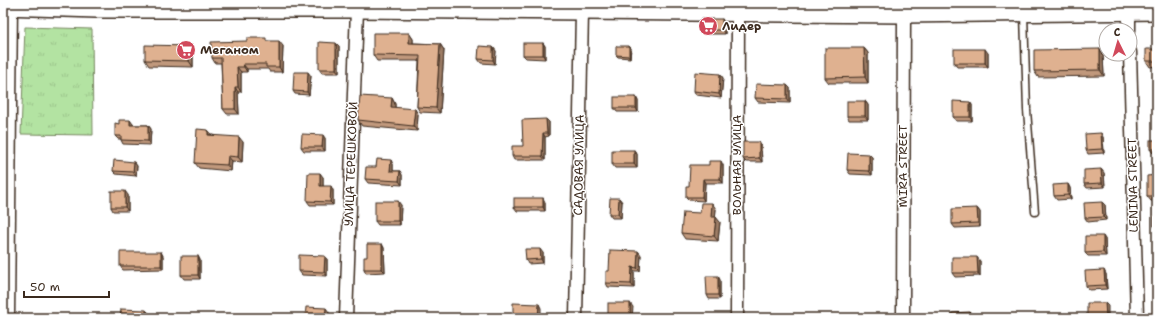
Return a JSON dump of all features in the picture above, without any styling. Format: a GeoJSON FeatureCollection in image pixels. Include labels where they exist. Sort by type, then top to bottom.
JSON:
{"type":"FeatureCollection","features":[{"type":"Feature","properties":{"kind":"main road"},"geometry":{"type":"LineString","coordinates":[[8,5],[582,12],[904,14],[1129,10],[1157,11]]}},
{"type":"Feature","properties":{"kind":"street"},"geometry":{"type":"LineString","coordinates":[[8,5],[6,132],[8,318]]}},
{"type":"Feature","properties":{"kind":"street","name":"УЛИЦА ТЕРЕШКОВОЙ"},"geometry":{"type":"LineString","coordinates":[[346,318],[357,9]]}},
{"type":"Feature","properties":{"kind":"street"},"geometry":{"type":"LineString","coordinates":[[1129,10],[1130,22]]}},
{"type":"Feature","properties":{"kind":"street","name":"САДОВАЯ УЛИЦА"},"geometry":{"type":"LineString","coordinates":[[576,318],[582,12]]}},
{"type":"Feature","properties":{"kind":"street","name":"ВОЛЬНАЯ УЛИЦА"},"geometry":{"type":"LineString","coordinates":[[737,318],[738,13]]}},
{"type":"Feature","properties":{"kind":"street","name":"MIRA STREET"},"geometry":{"type":"LineString","coordinates":[[903,318],[904,14]]}},
{"type":"Feature","properties":{"kind":"street","name":"LENINA STREET"},"geometry":{"type":"LineString","coordinates":[[1130,62],[1137,318]]}},
{"type":"Feature","properties":{"kind":"lane"},"geometry":{"type":"LineString","coordinates":[[1024,12],[1027,110],[1034,212]]}},
{"type":"Feature","properties":{"kind":"green space"},"geometry":{"type":"Polygon","coordinates":[[[25,27],[92,29],[93,135],[21,134],[25,27]]]}},
{"type":"Feature","properties":{"kind":"building"},"geometry":{"type":"Polygon","coordinates":[[[701,19],[722,19],[722,30],[701,30],[701,19]]]}},
{"type":"Feature","properties":{"kind":"building"},"geometry":{"type":"Polygon","coordinates":[[[373,33],[409,33],[409,43],[440,44],[436,108],[417,107],[420,56],[373,55],[373,33]]]}},
{"type":"Feature","properties":{"kind":"building"},"geometry":{"type":"Polygon","coordinates":[[[247,38],[266,38],[266,41],[279,41],[279,67],[266,67],[266,64],[243,64],[244,67],[237,67],[238,87],[235,87],[235,109],[223,109],[221,58],[212,58],[211,42],[247,41],[247,38]]]}},
{"type":"Feature","properties":{"kind":"building"},"geometry":{"type":"Polygon","coordinates":[[[319,42],[336,43],[336,69],[319,69],[319,42]]]}},
{"type":"Feature","properties":{"kind":"building"},"geometry":{"type":"Polygon","coordinates":[[[523,43],[543,43],[543,55],[523,55],[523,43]]]}},
{"type":"Feature","properties":{"kind":"building"},"geometry":{"type":"Polygon","coordinates":[[[145,45],[190,46],[189,61],[145,60],[145,45]]]}},
{"type":"Feature","properties":{"kind":"building"},"geometry":{"type":"Polygon","coordinates":[[[479,46],[493,47],[493,60],[478,59],[479,46]]]}},
{"type":"Feature","properties":{"kind":"building"},"geometry":{"type":"Polygon","coordinates":[[[616,46],[629,46],[629,56],[616,55],[616,46]]]}},
{"type":"Feature","properties":{"kind":"building"},"geometry":{"type":"Polygon","coordinates":[[[825,48],[864,48],[865,77],[825,78],[825,48]]]}},
{"type":"Feature","properties":{"kind":"building"},"geometry":{"type":"Polygon","coordinates":[[[954,49],[985,49],[985,63],[954,63],[954,49]]]}},
{"type":"Feature","properties":{"kind":"building"},"geometry":{"type":"Polygon","coordinates":[[[1098,49],[1098,62],[1100,62],[1100,70],[1034,71],[1034,50],[1098,49]]]}},
{"type":"Feature","properties":{"kind":"building"},"geometry":{"type":"Polygon","coordinates":[[[1146,49],[1157,49],[1157,61],[1146,61],[1146,49]]]}},
{"type":"Feature","properties":{"kind":"building"},"geometry":{"type":"Polygon","coordinates":[[[294,72],[308,72],[307,92],[293,91],[294,72]]]}},
{"type":"Feature","properties":{"kind":"building"},"geometry":{"type":"Polygon","coordinates":[[[695,72],[720,74],[719,94],[694,91],[695,72]]]}},
{"type":"Feature","properties":{"kind":"building"},"geometry":{"type":"Polygon","coordinates":[[[756,84],[787,85],[787,99],[755,98],[756,84]]]}},
{"type":"Feature","properties":{"kind":"building"},"geometry":{"type":"Polygon","coordinates":[[[360,96],[392,98],[391,107],[415,109],[413,126],[358,120],[360,96]]]}},
{"type":"Feature","properties":{"kind":"building"},"geometry":{"type":"Polygon","coordinates":[[[614,97],[636,97],[636,108],[614,108],[614,97]]]}},
{"type":"Feature","properties":{"kind":"building"},"geometry":{"type":"Polygon","coordinates":[[[847,101],[865,101],[865,116],[847,116],[847,101]]]}},
{"type":"Feature","properties":{"kind":"building"},"geometry":{"type":"Polygon","coordinates":[[[953,101],[970,102],[970,117],[953,117],[953,101]]]}},
{"type":"Feature","properties":{"kind":"building"},"geometry":{"type":"Polygon","coordinates":[[[546,119],[547,133],[543,133],[542,156],[512,156],[512,146],[523,146],[522,120],[546,119]]]}},
{"type":"Feature","properties":{"kind":"building"},"geometry":{"type":"Polygon","coordinates":[[[119,120],[130,120],[130,125],[148,125],[148,141],[121,140],[121,136],[115,136],[115,123],[119,124],[119,120]]]}},
{"type":"Feature","properties":{"kind":"building"},"geometry":{"type":"Polygon","coordinates":[[[197,129],[208,130],[208,135],[239,137],[238,157],[228,156],[227,165],[195,163],[197,129]]]}},
{"type":"Feature","properties":{"kind":"building"},"geometry":{"type":"Polygon","coordinates":[[[1101,133],[1102,149],[1086,150],[1085,134],[1101,133]]]}},
{"type":"Feature","properties":{"kind":"building"},"geometry":{"type":"Polygon","coordinates":[[[302,134],[323,135],[322,147],[301,147],[302,134]]]}},
{"type":"Feature","properties":{"kind":"building"},"geometry":{"type":"Polygon","coordinates":[[[1150,140],[1157,140],[1157,149],[1150,149],[1150,140]]]}},
{"type":"Feature","properties":{"kind":"building"},"geometry":{"type":"Polygon","coordinates":[[[743,142],[759,142],[759,158],[743,159],[743,142]]]}},
{"type":"Feature","properties":{"kind":"building"},"geometry":{"type":"Polygon","coordinates":[[[612,150],[634,150],[634,164],[612,164],[612,150]]]}},
{"type":"Feature","properties":{"kind":"building"},"geometry":{"type":"Polygon","coordinates":[[[848,153],[869,154],[869,171],[847,170],[848,153]]]}},
{"type":"Feature","properties":{"kind":"building"},"geometry":{"type":"Polygon","coordinates":[[[377,159],[391,160],[390,171],[400,171],[399,181],[365,179],[366,167],[376,167],[377,159]]]}},
{"type":"Feature","properties":{"kind":"building"},"geometry":{"type":"Polygon","coordinates":[[[114,160],[134,162],[133,172],[113,171],[114,160]]]}},
{"type":"Feature","properties":{"kind":"building"},"geometry":{"type":"Polygon","coordinates":[[[709,161],[721,161],[720,179],[703,179],[702,197],[686,197],[686,186],[689,186],[690,165],[709,165],[709,161]]]}},
{"type":"Feature","properties":{"kind":"building"},"geometry":{"type":"Polygon","coordinates":[[[1101,169],[1102,183],[1084,184],[1084,170],[1101,169]]]}},
{"type":"Feature","properties":{"kind":"building"},"geometry":{"type":"Polygon","coordinates":[[[308,173],[320,173],[320,186],[331,186],[330,202],[307,201],[308,173]]]}},
{"type":"Feature","properties":{"kind":"building"},"geometry":{"type":"Polygon","coordinates":[[[1157,175],[1157,226],[1154,226],[1154,196],[1147,196],[1147,176],[1157,175]]]}},
{"type":"Feature","properties":{"kind":"building"},"geometry":{"type":"Polygon","coordinates":[[[1068,184],[1068,195],[1054,196],[1053,185],[1068,184]]]}},
{"type":"Feature","properties":{"kind":"building"},"geometry":{"type":"Polygon","coordinates":[[[111,191],[125,191],[125,207],[111,207],[111,191]]]}},
{"type":"Feature","properties":{"kind":"building"},"geometry":{"type":"Polygon","coordinates":[[[514,198],[543,198],[543,207],[514,207],[514,198]]]}},
{"type":"Feature","properties":{"kind":"building"},"geometry":{"type":"Polygon","coordinates":[[[610,198],[619,198],[618,214],[609,214],[610,198]]]}},
{"type":"Feature","properties":{"kind":"building"},"geometry":{"type":"Polygon","coordinates":[[[375,201],[398,201],[398,221],[375,221],[375,201]]]}},
{"type":"Feature","properties":{"kind":"building"},"geometry":{"type":"Polygon","coordinates":[[[1102,202],[1103,217],[1085,218],[1084,203],[1102,202]]]}},
{"type":"Feature","properties":{"kind":"building"},"geometry":{"type":"Polygon","coordinates":[[[701,203],[712,203],[711,217],[716,217],[714,236],[681,233],[683,212],[700,213],[701,203]]]}},
{"type":"Feature","properties":{"kind":"building"},"geometry":{"type":"Polygon","coordinates":[[[977,208],[978,223],[952,224],[952,209],[977,208]]]}},
{"type":"Feature","properties":{"kind":"building"},"geometry":{"type":"Polygon","coordinates":[[[1085,236],[1103,236],[1103,252],[1085,253],[1085,236]]]}},
{"type":"Feature","properties":{"kind":"building"},"geometry":{"type":"Polygon","coordinates":[[[367,244],[382,244],[382,269],[364,269],[364,257],[367,257],[367,244]]]}},
{"type":"Feature","properties":{"kind":"building"},"geometry":{"type":"Polygon","coordinates":[[[525,249],[540,249],[541,259],[526,260],[525,249]]]}},
{"type":"Feature","properties":{"kind":"building"},"geometry":{"type":"Polygon","coordinates":[[[610,250],[638,251],[637,268],[632,267],[631,284],[606,283],[606,271],[609,271],[610,250]]]}},
{"type":"Feature","properties":{"kind":"building"},"geometry":{"type":"Polygon","coordinates":[[[120,252],[161,252],[161,266],[120,266],[120,252]]]}},
{"type":"Feature","properties":{"kind":"building"},"geometry":{"type":"Polygon","coordinates":[[[299,255],[325,256],[324,272],[299,271],[299,255]]]}},
{"type":"Feature","properties":{"kind":"building"},"geometry":{"type":"Polygon","coordinates":[[[181,256],[198,256],[198,275],[181,275],[181,256]]]}},
{"type":"Feature","properties":{"kind":"building"},"geometry":{"type":"Polygon","coordinates":[[[952,257],[977,257],[978,273],[952,273],[952,257]]]}},
{"type":"Feature","properties":{"kind":"building"},"geometry":{"type":"Polygon","coordinates":[[[1104,270],[1105,285],[1086,286],[1085,271],[1104,270]]]}},
{"type":"Feature","properties":{"kind":"building"},"geometry":{"type":"Polygon","coordinates":[[[706,276],[718,276],[718,295],[707,295],[706,276]]]}},
{"type":"Feature","properties":{"kind":"building"},"geometry":{"type":"Polygon","coordinates":[[[513,303],[539,304],[538,318],[513,317],[513,303]]]}},
{"type":"Feature","properties":{"kind":"building"},"geometry":{"type":"Polygon","coordinates":[[[608,303],[630,303],[630,318],[608,318],[608,303]]]}},
{"type":"Feature","properties":{"kind":"building"},"geometry":{"type":"Polygon","coordinates":[[[1087,303],[1105,303],[1106,317],[1087,318],[1087,303]]]}},
{"type":"Feature","properties":{"kind":"building"},"geometry":{"type":"Polygon","coordinates":[[[306,307],[326,308],[325,318],[305,318],[306,307]]]}},
{"type":"Feature","properties":{"kind":"building"},"geometry":{"type":"Polygon","coordinates":[[[121,309],[146,310],[146,318],[120,318],[121,309]]]}},
{"type":"Feature","properties":{"kind":"building"},"geometry":{"type":"Polygon","coordinates":[[[970,312],[970,318],[952,318],[952,313],[970,312]]]}},
{"type":"Feature","properties":{"kind":"building"},"geometry":{"type":"Polygon","coordinates":[[[358,314],[375,315],[375,318],[358,318],[358,314]]]}},
{"type":"Feature","properties":{"kind":"place","name":"Лидер"},"geometry":{"type":"Point","coordinates":[708,26]}},
{"type":"Feature","properties":{"kind":"place","name":"Меганом"},"geometry":{"type":"Point","coordinates":[186,50]}}]}
